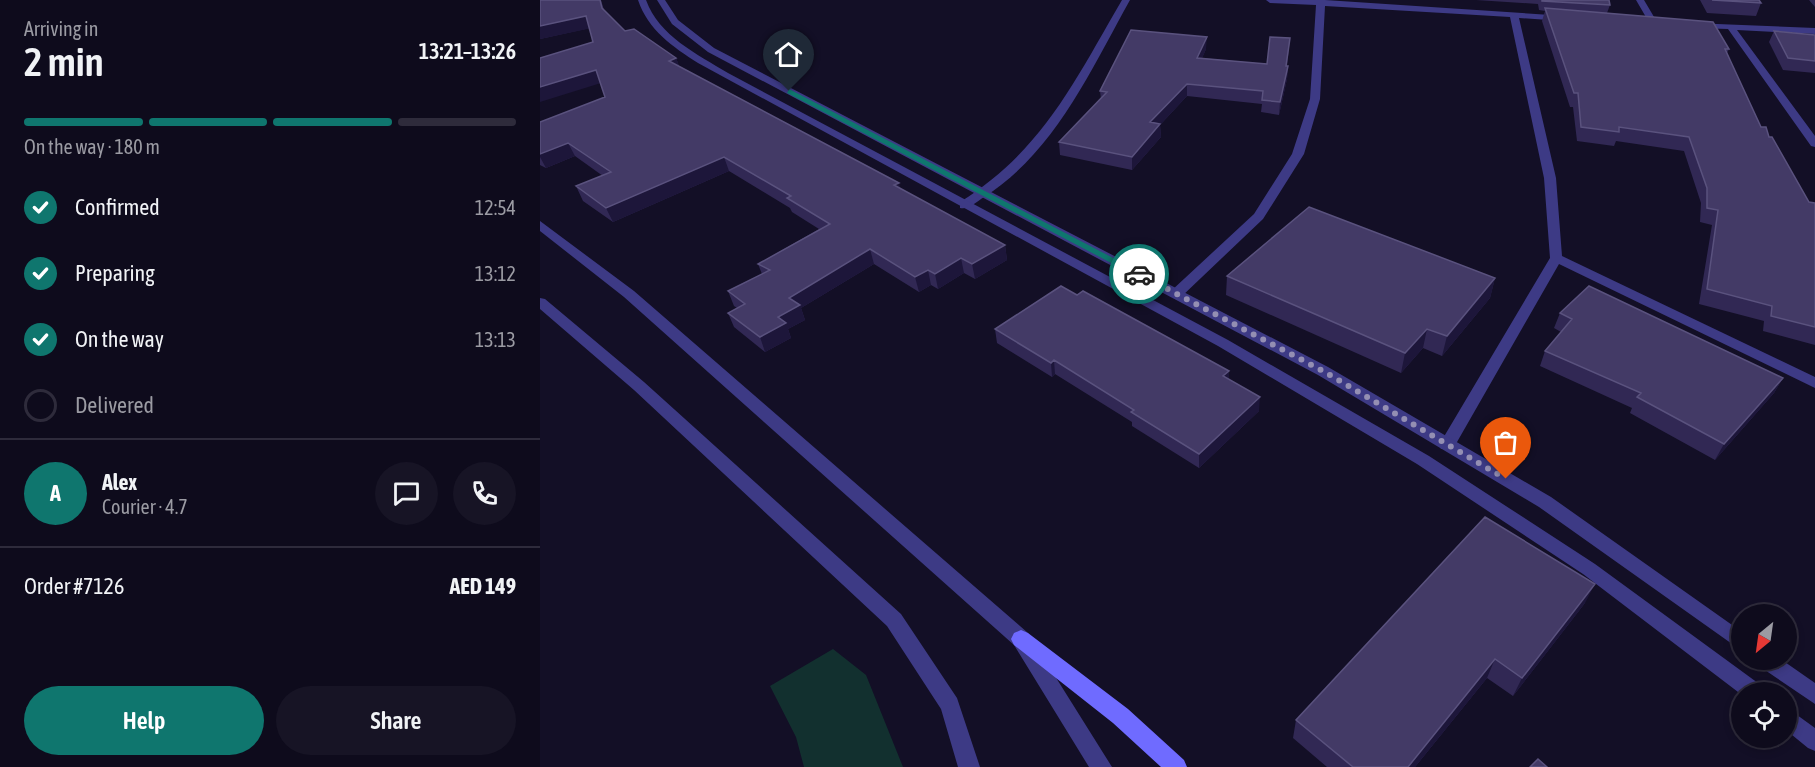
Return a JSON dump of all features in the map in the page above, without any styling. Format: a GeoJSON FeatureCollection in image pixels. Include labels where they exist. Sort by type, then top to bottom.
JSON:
{"type":"FeatureCollection","features":[{"type":"Feature","properties":{"kind":"main road"},"geometry":{"type":"LineString","coordinates":[[1021,639],[1099,699],[1176,767]]}},
{"type":"Feature","properties":{"kind":"street"},"geometry":{"type":"LineString","coordinates":[[642,0],[643,8],[661,30],[685,50],[725,75],[1223,344],[1423,460],[1589,568],[1740,682]]}},
{"type":"Feature","properties":{"kind":"street"},"geometry":{"type":"LineString","coordinates":[[661,0],[662,6],[683,29],[711,50],[1323,371],[1545,502],[1731,635]]}},
{"type":"Feature","properties":{"kind":"street"},"geometry":{"type":"LineString","coordinates":[[964,205],[985,194],[1026,155],[1069,103],[1126,0]]}},
{"type":"Feature","properties":{"kind":"street"},"geometry":{"type":"LineString","coordinates":[[1269,0],[1572,18]]}},
{"type":"Feature","properties":{"kind":"street"},"geometry":{"type":"LineString","coordinates":[[1640,0],[1653,22]]}},
{"type":"Feature","properties":{"kind":"street"},"geometry":{"type":"LineString","coordinates":[[1176,294],[1259,216],[1298,154],[1315,99],[1321,2]]}},
{"type":"Feature","properties":{"kind":"street"},"geometry":{"type":"LineString","coordinates":[[1448,445],[1556,258],[1550,178],[1514,15]]}},
{"type":"Feature","properties":{"kind":"street"},"geometry":{"type":"LineString","coordinates":[[1641,22],[1664,23]]}},
{"type":"Feature","properties":{"kind":"street"},"geometry":{"type":"LineString","coordinates":[[1686,24],[1815,31]]}},
{"type":"Feature","properties":{"kind":"street"},"geometry":{"type":"LineString","coordinates":[[1730,26],[1810,129],[1815,144]]}},
{"type":"Feature","properties":{"kind":"street"},"geometry":{"type":"LineString","coordinates":[[540,225],[629,294],[879,511],[1021,639],[1101,767]]}},
{"type":"Feature","properties":{"kind":"street"},"geometry":{"type":"LineString","coordinates":[[1556,258],[1815,383]]}},
{"type":"Feature","properties":{"kind":"street"},"geometry":{"type":"LineString","coordinates":[[540,302],[639,386],[894,620],[950,705],[969,767]]}},
{"type":"Feature","properties":{"kind":"street"},"geometry":{"type":"LineString","coordinates":[[1780,670],[1815,695]]}},
{"type":"Feature","properties":{"kind":"street"},"geometry":{"type":"LineString","coordinates":[[1797,726],[1815,741]]}},
{"type":"Feature","properties":{"kind":"green space"},"geometry":{"type":"Polygon","coordinates":[[[833,649],[866,675],[903,767],[804,767],[796,737],[770,686],[833,649]]]}},
{"type":"Feature","properties":{"kind":"building"},"geometry":{"type":"Polygon","coordinates":[[[540,0],[600,0],[602,8],[625,31],[634,29],[676,58],[669,61],[899,183],[894,185],[1005,245],[972,264],[961,258],[935,274],[928,270],[915,277],[870,249],[789,298],[800,305],[778,317],[786,323],[760,337],[728,313],[745,304],[728,291],[770,270],[758,264],[830,224],[787,198],[791,196],[724,157],[606,208],[576,186],[611,172],[568,143],[540,154],[540,122],[605,97],[596,70],[540,87],[540,58],[593,42],[586,16],[540,26],[540,0]]]}},
{"type":"Feature","properties":{"kind":"building"},"geometry":{"type":"Polygon","coordinates":[[[1609,0],[1610,5],[1542,1],[1609,0]]]}},
{"type":"Feature","properties":{"kind":"building"},"geometry":{"type":"Polygon","coordinates":[[[1712,0],[1759,0],[1761,3],[1712,0]]]}},
{"type":"Feature","properties":{"kind":"building"},"geometry":{"type":"Polygon","coordinates":[[[1545,8],[1713,22],[1729,49],[1725,49],[1761,127],[1766,127],[1769,137],[1772,137],[1809,202],[1815,203],[1815,327],[1771,316],[1772,306],[1707,289],[1718,210],[1707,208],[1707,188],[1689,137],[1619,127],[1619,132],[1581,127],[1578,93],[1574,93],[1545,8]]]}},
{"type":"Feature","properties":{"kind":"building"},"geometry":{"type":"Polygon","coordinates":[[[1131,30],[1207,37],[1197,58],[1267,64],[1270,37],[1290,38],[1286,66],[1288,66],[1280,102],[1262,100],[1263,91],[1187,84],[1150,122],[1160,124],[1132,157],[1059,142],[1107,92],[1100,91],[1131,30]]]}},
{"type":"Feature","properties":{"kind":"building"},"geometry":{"type":"Polygon","coordinates":[[[1774,31],[1815,35],[1815,61],[1788,58],[1774,31]]]}},
{"type":"Feature","properties":{"kind":"building"},"geometry":{"type":"Polygon","coordinates":[[[1309,207],[1495,278],[1447,336],[1427,329],[1405,353],[1227,276],[1309,207]]]}},
{"type":"Feature","properties":{"kind":"building"},"geometry":{"type":"Polygon","coordinates":[[[1061,286],[1077,295],[1083,291],[1229,371],[1223,376],[1260,397],[1199,454],[1054,360],[1051,363],[995,329],[1061,286]]]}},
{"type":"Feature","properties":{"kind":"building"},"geometry":{"type":"Polygon","coordinates":[[[1589,286],[1783,378],[1724,444],[1637,397],[1641,393],[1545,351],[1572,319],[1560,313],[1589,286]]]}},
{"type":"Feature","properties":{"kind":"building"},"geometry":{"type":"Polygon","coordinates":[[[1485,517],[1595,584],[1522,678],[1495,659],[1408,767],[1353,767],[1296,720],[1485,517]]]}},
{"type":"Feature","properties":{"kind":"building"},"geometry":{"type":"Polygon","coordinates":[[[1538,759],[1547,767],[1530,767],[1538,759]]]}},
{"type":"Feature","properties":{"kind":"way so far"},"geometry":{"type":"LineString","coordinates":[[1139,274],[1323,371],[1506,479]]}},
{"type":"Feature","properties":{"kind":"route"},"geometry":{"type":"LineString","coordinates":[[789,91],[1139,274]]}}]}
